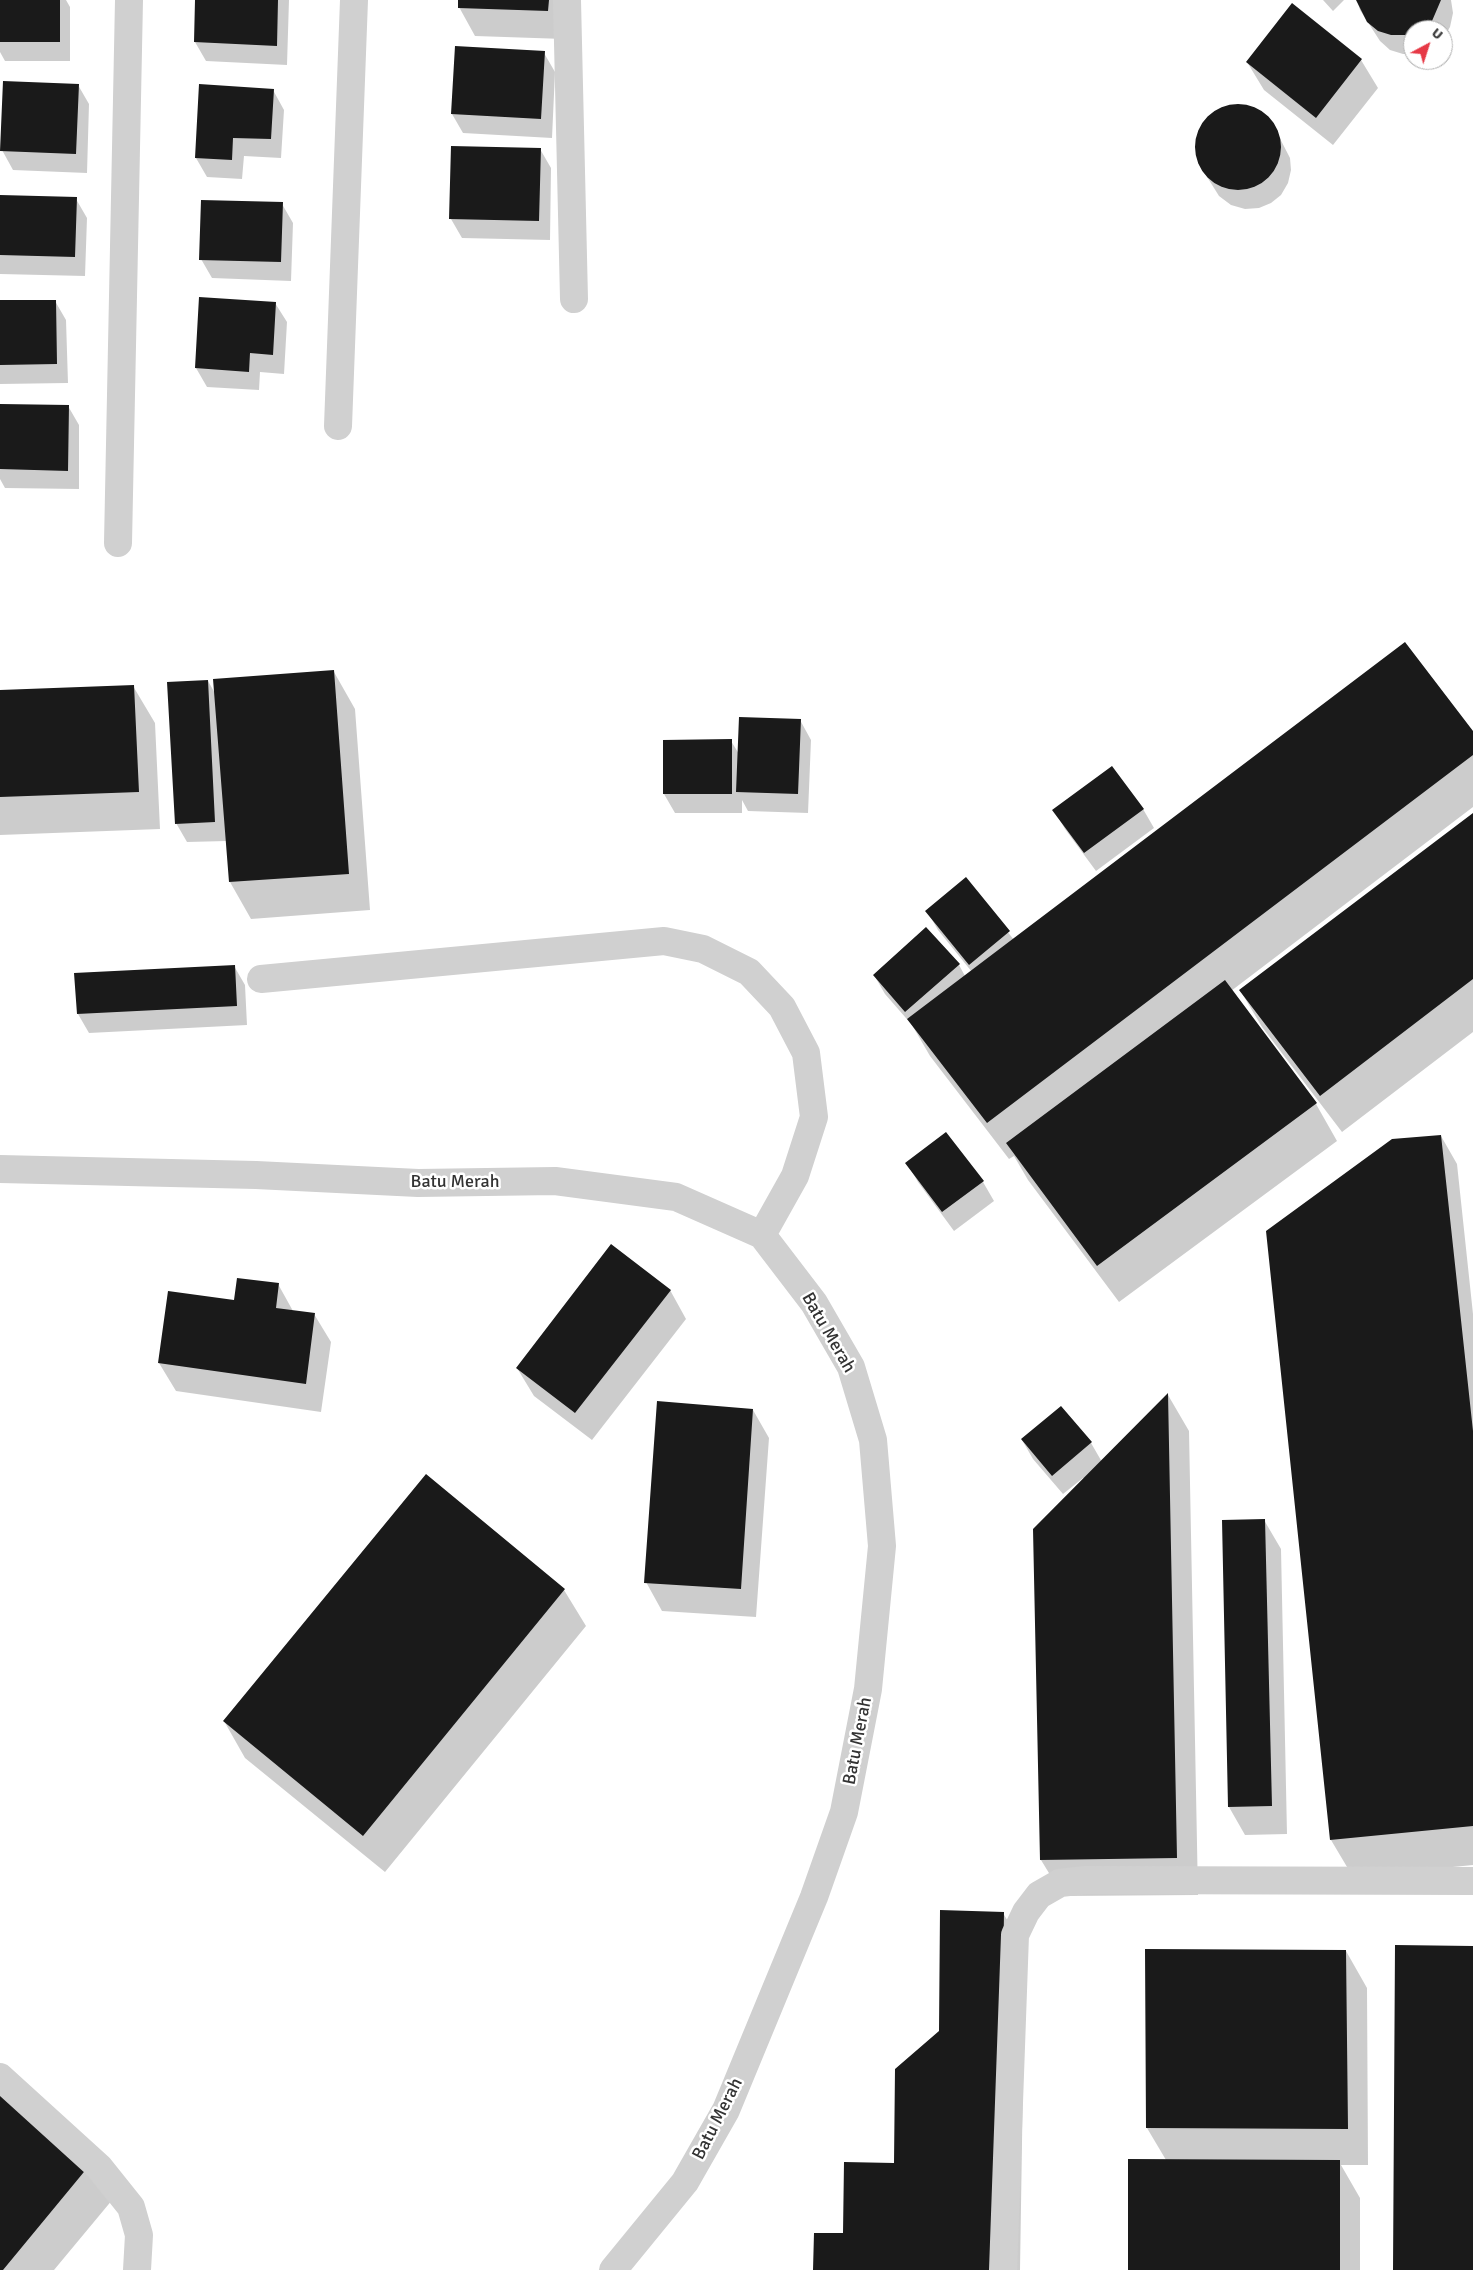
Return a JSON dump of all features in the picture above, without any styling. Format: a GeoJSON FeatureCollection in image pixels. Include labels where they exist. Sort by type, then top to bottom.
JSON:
{"type":"FeatureCollection","features":[{"type":"Feature","properties":{"kind":"street"},"geometry":{"type":"LineString","coordinates":[[118,543],[129,0]]}},
{"type":"Feature","properties":{"kind":"street"},"geometry":{"type":"LineString","coordinates":[[338,426],[354,0]]}},
{"type":"Feature","properties":{"kind":"street"},"geometry":{"type":"LineString","coordinates":[[567,0],[574,299]]}},
{"type":"Feature","properties":{"kind":"street"},"geometry":{"type":"LineString","coordinates":[[262,979],[664,941],[703,949],[750,972],[782,1007],[806,1053],[814,1117],[795,1176],[762,1235]]}},
{"type":"Feature","properties":{"kind":"street","name":"Batu Merah"},"geometry":{"type":"LineString","coordinates":[[0,1169],[256,1175],[418,1183],[555,1181],[676,1197],[762,1235],[814,1303],[851,1368],[873,1440],[882,1546],[868,1689],[844,1812],[814,1898],[726,2110],[685,2182],[613,2270]]}},
{"type":"Feature","properties":{"kind":"street"},"geometry":{"type":"LineString","coordinates":[[1003,2270],[1015,1934],[1026,1912],[1039,1895],[1060,1883],[1086,1880],[1473,1881]]}},
{"type":"Feature","properties":{"kind":"street"},"geometry":{"type":"LineString","coordinates":[[0,2078],[99,2167],[131,2207],[139,2235],[137,2270]]}},
{"type":"Feature","properties":{"kind":"building"},"geometry":{"type":"Polygon","coordinates":[[[0,0],[60,0],[60,42],[0,42],[0,0]]]}},
{"type":"Feature","properties":{"kind":"building"},"geometry":{"type":"Polygon","coordinates":[[[195,0],[278,0],[277,46],[194,42],[195,0]]]}},
{"type":"Feature","properties":{"kind":"building"},"geometry":{"type":"Polygon","coordinates":[[[458,0],[549,0],[548,11],[458,8],[458,0]]]}},
{"type":"Feature","properties":{"kind":"building"},"geometry":{"type":"Polygon","coordinates":[[[1356,0],[1441,0],[1432,20],[1403,20],[1403,35],[1391,35],[1378,31],[1367,22],[1356,0]]]}},
{"type":"Feature","properties":{"kind":"building"},"geometry":{"type":"Polygon","coordinates":[[[1292,3],[1362,59],[1316,118],[1246,62],[1292,3]]]}},
{"type":"Feature","properties":{"kind":"building"},"geometry":{"type":"Polygon","coordinates":[[[455,46],[545,51],[541,119],[451,114],[455,46]]]}},
{"type":"Feature","properties":{"kind":"building"},"geometry":{"type":"Polygon","coordinates":[[[3,81],[79,84],[76,154],[0,151],[3,81]]]}},
{"type":"Feature","properties":{"kind":"building"},"geometry":{"type":"Polygon","coordinates":[[[199,84],[274,89],[271,139],[233,138],[232,160],[195,158],[199,84]]]}},
{"type":"Feature","properties":{"kind":"building"},"geometry":{"type":"Polygon","coordinates":[[[1238,104],[1262,111],[1274,123],[1281,147],[1274,171],[1262,183],[1238,190],[1214,183],[1202,171],[1195,147],[1202,123],[1214,111],[1238,104]]]}},
{"type":"Feature","properties":{"kind":"building"},"geometry":{"type":"Polygon","coordinates":[[[451,146],[541,148],[539,221],[449,219],[451,146]]]}},
{"type":"Feature","properties":{"kind":"building"},"geometry":{"type":"Polygon","coordinates":[[[0,195],[77,197],[75,257],[0,255],[0,195]]]}},
{"type":"Feature","properties":{"kind":"building"},"geometry":{"type":"Polygon","coordinates":[[[201,200],[283,202],[281,262],[199,260],[201,200]]]}},
{"type":"Feature","properties":{"kind":"building"},"geometry":{"type":"Polygon","coordinates":[[[199,297],[276,302],[273,355],[250,353],[249,372],[195,368],[199,297]]]}},
{"type":"Feature","properties":{"kind":"building"},"geometry":{"type":"Polygon","coordinates":[[[0,300],[56,300],[57,364],[0,365],[0,300]]]}},
{"type":"Feature","properties":{"kind":"building"},"geometry":{"type":"Polygon","coordinates":[[[0,404],[69,405],[68,471],[0,469],[0,404]]]}},
{"type":"Feature","properties":{"kind":"building"},"geometry":{"type":"Polygon","coordinates":[[[1405,642],[1473,731],[1473,755],[987,1123],[907,1019],[1405,642]]]}},
{"type":"Feature","properties":{"kind":"building"},"geometry":{"type":"Polygon","coordinates":[[[334,670],[349,874],[229,882],[213,679],[334,670]]]}},
{"type":"Feature","properties":{"kind":"building"},"geometry":{"type":"Polygon","coordinates":[[[208,680],[215,822],[175,824],[167,682],[208,680]]]}},
{"type":"Feature","properties":{"kind":"building"},"geometry":{"type":"Polygon","coordinates":[[[134,685],[139,792],[0,797],[0,690],[134,685]]]}},
{"type":"Feature","properties":{"kind":"building"},"geometry":{"type":"Polygon","coordinates":[[[739,717],[801,719],[798,794],[736,792],[739,717]]]}},
{"type":"Feature","properties":{"kind":"building"},"geometry":{"type":"Polygon","coordinates":[[[732,739],[732,794],[663,794],[663,740],[732,739]]]}},
{"type":"Feature","properties":{"kind":"building"},"geometry":{"type":"Polygon","coordinates":[[[1112,766],[1144,809],[1084,853],[1052,810],[1112,766]]]}},
{"type":"Feature","properties":{"kind":"building"},"geometry":{"type":"Polygon","coordinates":[[[1473,813],[1473,979],[1320,1096],[1239,990],[1473,813]]]}},
{"type":"Feature","properties":{"kind":"building"},"geometry":{"type":"Polygon","coordinates":[[[966,877],[1010,931],[969,965],[925,911],[966,877]]]}},
{"type":"Feature","properties":{"kind":"building"},"geometry":{"type":"Polygon","coordinates":[[[926,927],[960,964],[905,1012],[873,975],[926,927]]]}},
{"type":"Feature","properties":{"kind":"building"},"geometry":{"type":"Polygon","coordinates":[[[235,965],[237,1006],[77,1014],[74,973],[235,965]]]}},
{"type":"Feature","properties":{"kind":"building"},"geometry":{"type":"Polygon","coordinates":[[[1225,980],[1317,1103],[1097,1266],[1006,1143],[1225,980]]]}},
{"type":"Feature","properties":{"kind":"building"},"geometry":{"type":"Polygon","coordinates":[[[946,1132],[984,1181],[942,1212],[905,1163],[946,1132]]]}},
{"type":"Feature","properties":{"kind":"building"},"geometry":{"type":"Polygon","coordinates":[[[1441,1135],[1473,1431],[1473,1826],[1330,1840],[1266,1231],[1392,1139],[1441,1135]]]}},
{"type":"Feature","properties":{"kind":"building"},"geometry":{"type":"Polygon","coordinates":[[[611,1244],[671,1290],[575,1413],[516,1368],[611,1244]]]}},
{"type":"Feature","properties":{"kind":"building"},"geometry":{"type":"Polygon","coordinates":[[[237,1278],[279,1283],[276,1308],[315,1313],[306,1384],[158,1363],[168,1291],[234,1300],[237,1278]]]}},
{"type":"Feature","properties":{"kind":"building"},"geometry":{"type":"Polygon","coordinates":[[[1168,1393],[1177,1858],[1040,1860],[1033,1529],[1168,1393]]]}},
{"type":"Feature","properties":{"kind":"building"},"geometry":{"type":"Polygon","coordinates":[[[657,1401],[753,1409],[741,1589],[644,1583],[657,1401]]]}},
{"type":"Feature","properties":{"kind":"building"},"geometry":{"type":"Polygon","coordinates":[[[1061,1406],[1092,1442],[1052,1476],[1021,1439],[1061,1406]]]}},
{"type":"Feature","properties":{"kind":"building"},"geometry":{"type":"Polygon","coordinates":[[[426,1474],[565,1589],[363,1836],[223,1721],[426,1474]]]}},
{"type":"Feature","properties":{"kind":"building"},"geometry":{"type":"Polygon","coordinates":[[[1265,1519],[1272,1806],[1228,1807],[1222,1520],[1265,1519]]]}},
{"type":"Feature","properties":{"kind":"building"},"geometry":{"type":"Polygon","coordinates":[[[940,1910],[1004,1912],[999,2270],[813,2270],[814,2233],[843,2233],[844,2162],[894,2163],[895,2069],[939,2031],[940,1910]]]}},
{"type":"Feature","properties":{"kind":"building"},"geometry":{"type":"Polygon","coordinates":[[[1395,1945],[1473,1946],[1473,2270],[1393,2270],[1395,1945]]]}},
{"type":"Feature","properties":{"kind":"building"},"geometry":{"type":"Polygon","coordinates":[[[1145,1949],[1346,1950],[1348,2129],[1146,2128],[1145,1949]]]}},
{"type":"Feature","properties":{"kind":"building"},"geometry":{"type":"Polygon","coordinates":[[[0,2084],[93,2161],[3,2270],[0,2270],[0,2084]]]}},
{"type":"Feature","properties":{"kind":"building"},"geometry":{"type":"Polygon","coordinates":[[[1128,2159],[1340,2160],[1340,2270],[1128,2270],[1128,2159]]]}}]}
